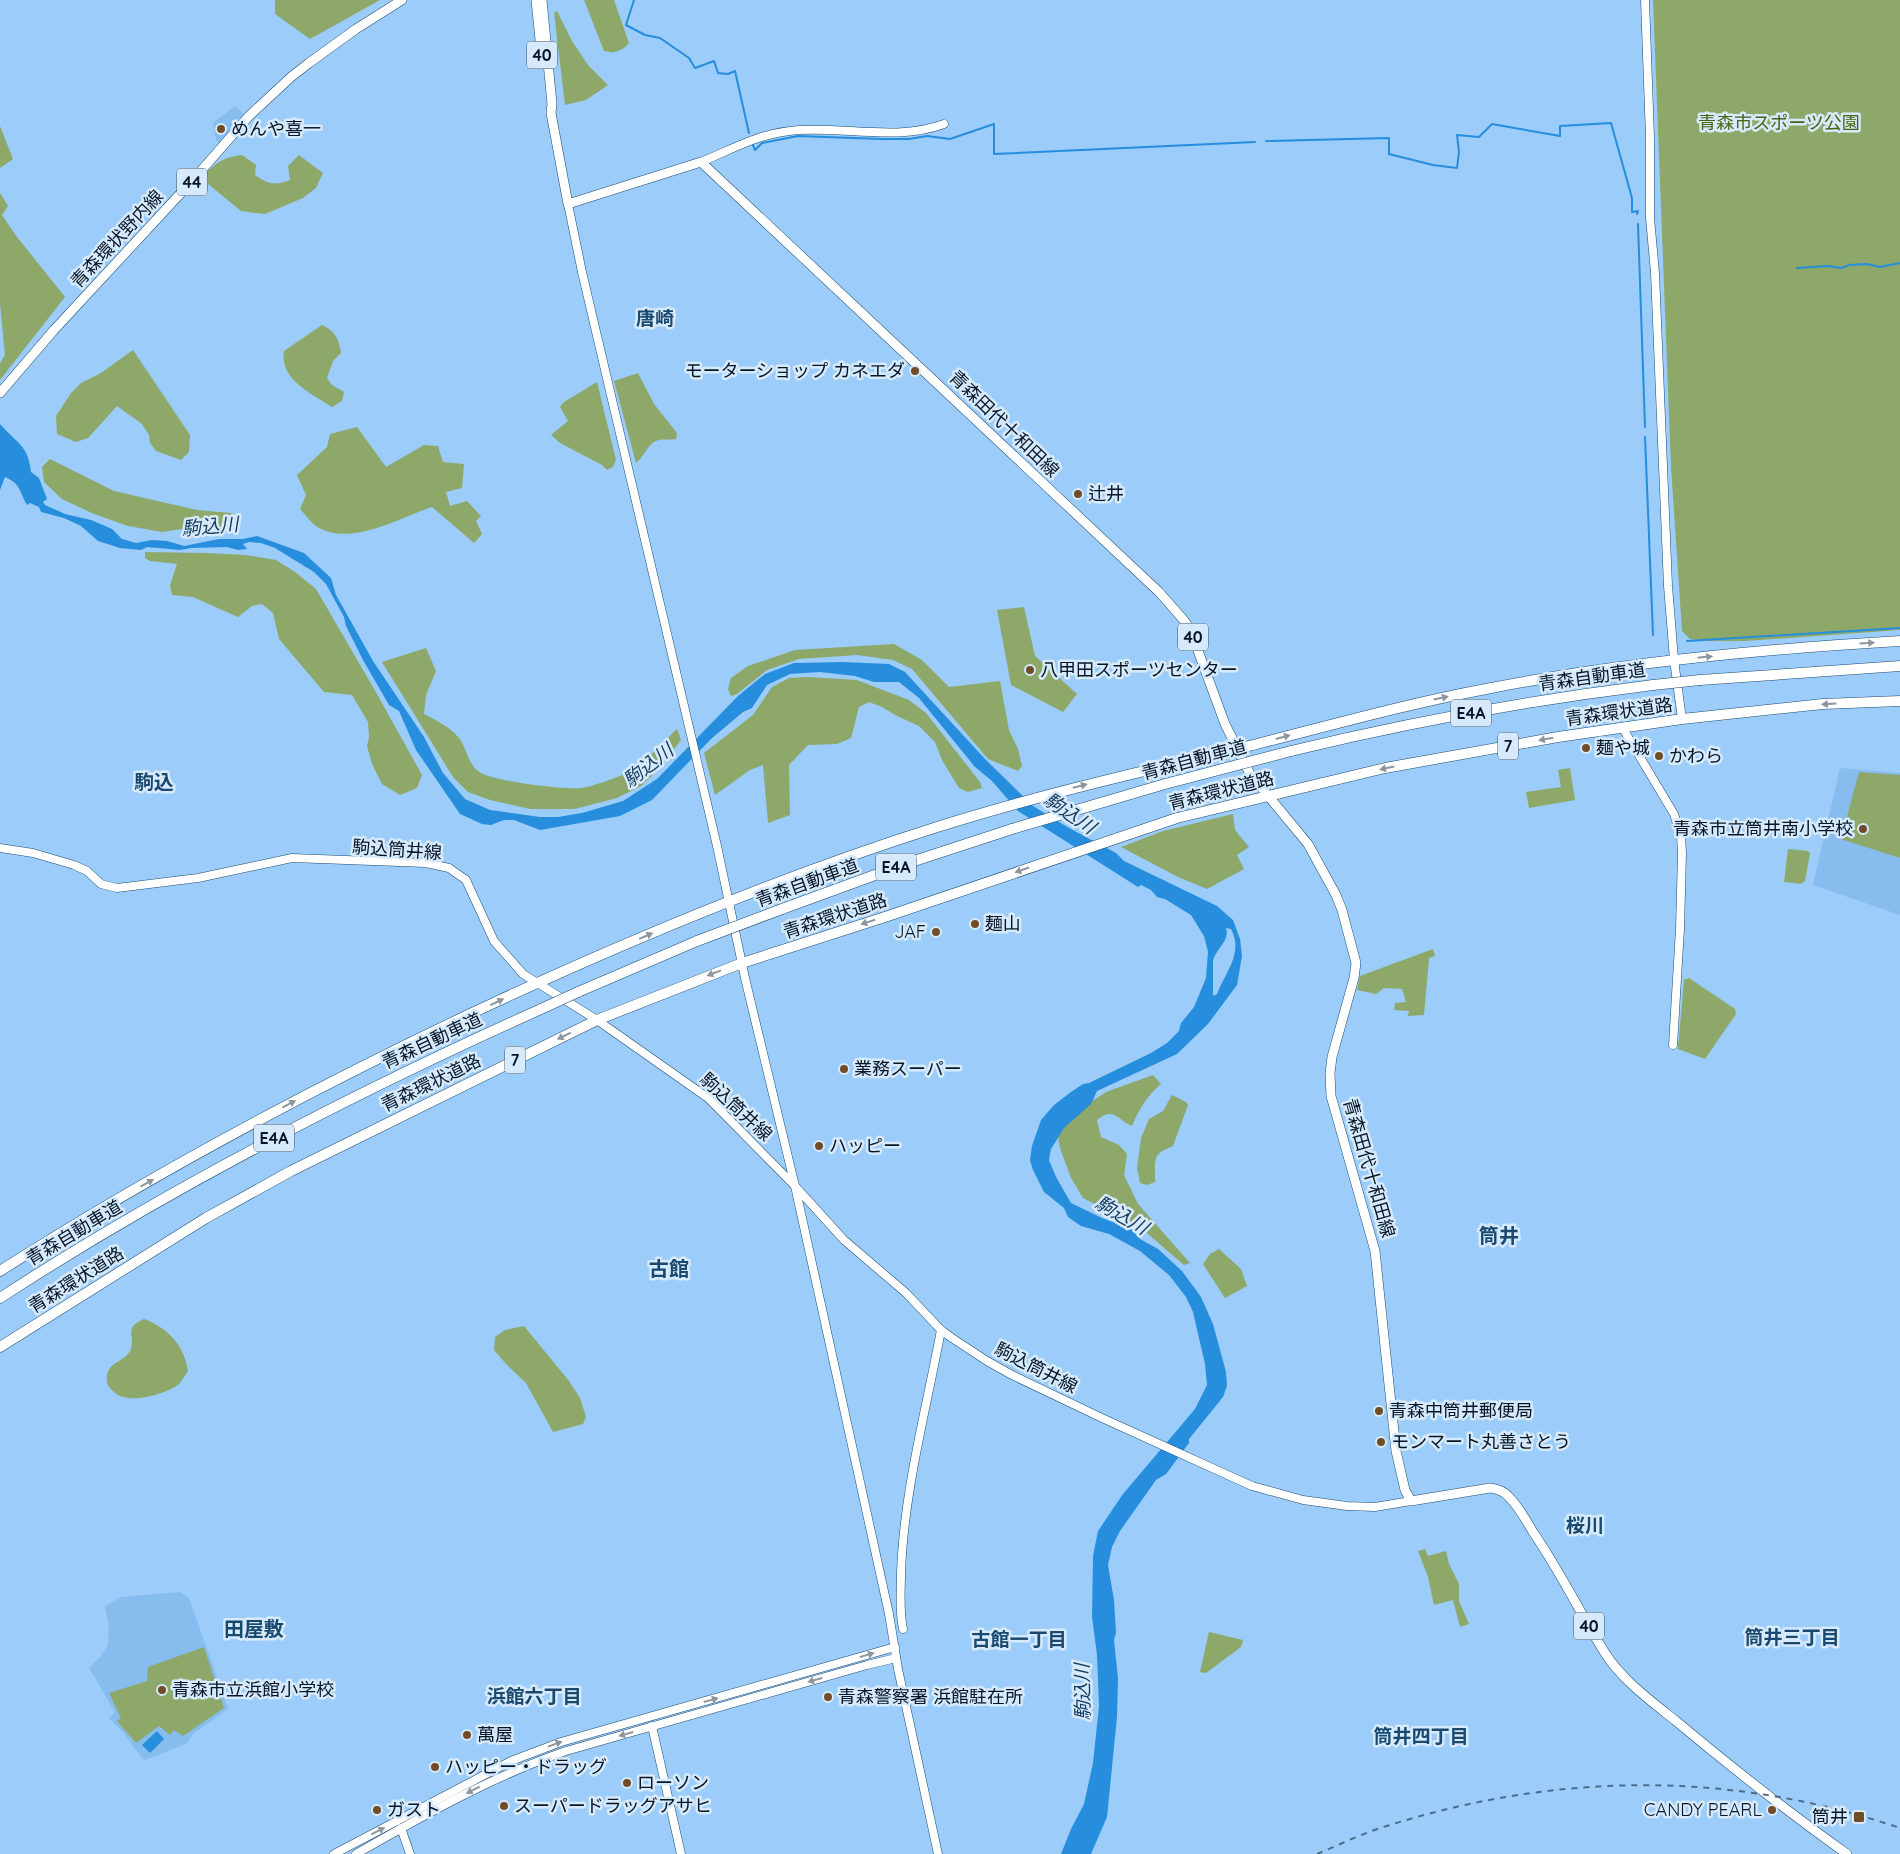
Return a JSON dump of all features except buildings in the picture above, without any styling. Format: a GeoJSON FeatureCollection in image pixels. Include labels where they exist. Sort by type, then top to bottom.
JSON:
{"type":"FeatureCollection","features":[{"type":"Feature","properties":{"kind":"highway"},"geometry":{"type":"LineString","coordinates":[[0,1272],[133,1191],[260,1120],[411,1042],[536,983],[729,901],[870,849],[1000,808],[1108,779],[1236,749],[1342,721],[1486,689],[1534,680],[1674,660],[1815,646],[1900,641]]}},
{"type":"Feature","properties":{"kind":"highway","name":"青森自動車道"},"geometry":{"type":"LineString","coordinates":[[0,1298],[108,1231],[194,1181],[342,1103],[445,1052],[541,1008],[697,941],[905,864],[1012,829],[1165,784],[1360,734],[1547,700],[1652,686],[1700,680],[1900,666]]}},
{"type":"Feature","properties":{"kind":"highway","name":"青森環状道路"},"geometry":{"type":"LineString","coordinates":[[0,1347],[164,1243],[291,1170],[596,1020],[742,963],[876,920],[1145,828],[1203,811],[1394,766],[1622,727],[1682,719],[1823,704],[1900,701]]}},
{"type":"Feature","properties":{"kind":"main road","name":"青森環状野内線"},"geometry":{"type":"LineString","coordinates":[[2,391],[54,330],[250,116],[291,77],[309,63],[356,29],[402,0]]}},
{"type":"Feature","properties":{"kind":"main road","name":"40"},"geometry":{"type":"LineString","coordinates":[[536,0],[547,105],[550,109],[568,204]]}},
{"type":"Feature","properties":{"kind":"main road","name":"40"},"geometry":{"type":"LineString","coordinates":[[542,0],[552,104],[550,109]]}},
{"type":"Feature","properties":{"kind":"main road"},"geometry":{"type":"LineString","coordinates":[[568,204],[701,162]]}},
{"type":"Feature","properties":{"kind":"main road","name":"青森田代十和田線"},"geometry":{"type":"LineString","coordinates":[[701,162],[1172,604],[1195,640],[1224,724],[1250,774],[1303,838],[1318,860],[1342,910],[1355,960],[1354,978],[1332,1057],[1330,1073],[1331,1096],[1375,1251],[1396,1451],[1405,1490],[1411,1501]]}},
{"type":"Feature","properties":{"kind":"main road","name":"40"},"geometry":{"type":"LineString","coordinates":[[1411,1501],[1490,1488],[1497,1488],[1504,1492],[1538,1538],[1607,1655],[1617,1668],[1726,1764],[1846,1854]]}},
{"type":"Feature","properties":{"kind":"street"},"geometry":{"type":"LineString","coordinates":[[1645,0],[1650,137],[1650,218],[1655,273],[1661,431],[1674,660],[1682,719]]}},
{"type":"Feature","properties":{"kind":"street"},"geometry":{"type":"LineString","coordinates":[[701,162],[741,143],[783,132],[822,130],[906,132],[944,124]]}},
{"type":"Feature","properties":{"kind":"street"},"geometry":{"type":"LineString","coordinates":[[568,204],[582,272],[689,723],[742,963],[795,1186],[889,1614],[896,1658],[938,1854]]}},
{"type":"Feature","properties":{"kind":"street"},"geometry":{"type":"LineString","coordinates":[[1622,727],[1674,814],[1681,836],[1680,929],[1673,1044]]}},
{"type":"Feature","properties":{"kind":"street","name":"駒込筒井線"},"geometry":{"type":"LineString","coordinates":[[0,848],[33,853],[74,865],[87,871],[101,884],[117,888],[198,878],[292,858],[442,865],[466,880],[494,941],[512,963],[536,983],[596,1020],[708,1098],[795,1186],[844,1240],[906,1293],[941,1330],[952,1338],[999,1368],[1245,1484],[1302,1500],[1347,1506],[1376,1507],[1411,1501]]}},
{"type":"Feature","properties":{"kind":"street"},"geometry":{"type":"LineString","coordinates":[[903,1630],[899,1607],[904,1522],[912,1470],[941,1330]]}},
{"type":"Feature","properties":{"kind":"street"},"geometry":{"type":"LineString","coordinates":[[334,1854],[511,1761],[561,1742],[895,1647]]}},
{"type":"Feature","properties":{"kind":"street"},"geometry":{"type":"LineString","coordinates":[[356,1854],[486,1783],[537,1761],[652,1726],[896,1658]]}},
{"type":"Feature","properties":{"kind":"street"},"geometry":{"type":"LineString","coordinates":[[652,1726],[681,1854]]}},
{"type":"Feature","properties":{"kind":"street"},"geometry":{"type":"LineString","coordinates":[[401,1828],[410,1854]]}},
{"type":"Feature","properties":{"kind":"shaded area"},"geometry":{"type":"Polygon","coordinates":[[[235,106],[245,115],[220,143],[216,140],[213,123],[235,106]]]}},
{"type":"Feature","properties":{"kind":"shaded area"},"geometry":{"type":"Polygon","coordinates":[[[0,424],[27,455],[31,472],[39,478],[47,499],[43,502],[45,505],[65,514],[91,520],[112,529],[122,539],[136,543],[152,540],[167,541],[184,546],[219,539],[243,539],[257,536],[304,553],[331,578],[336,595],[373,661],[424,737],[443,773],[465,799],[490,810],[540,817],[558,817],[582,813],[623,801],[657,779],[738,696],[765,674],[794,663],[843,662],[889,664],[905,672],[985,759],[1033,806],[1116,853],[1124,861],[1217,906],[1233,920],[1240,939],[1242,956],[1237,985],[1208,1024],[1177,1054],[1097,1091],[1091,1104],[1064,1128],[1051,1149],[1049,1160],[1056,1177],[1071,1203],[1131,1229],[1140,1239],[1158,1249],[1182,1271],[1201,1297],[1213,1324],[1226,1372],[1227,1386],[1223,1397],[1189,1439],[1189,1443],[1166,1474],[1156,1480],[1120,1531],[1112,1547],[1108,1565],[1114,1600],[1116,1633],[1114,1640],[1118,1678],[1117,1717],[1107,1817],[1091,1854],[1061,1854],[1084,1804],[1093,1763],[1099,1706],[1097,1655],[1092,1617],[1093,1556],[1098,1531],[1123,1494],[1195,1409],[1207,1385],[1205,1364],[1193,1312],[1186,1297],[1169,1275],[1140,1251],[1109,1234],[1081,1226],[1068,1217],[1064,1208],[1044,1192],[1030,1160],[1032,1146],[1041,1120],[1054,1105],[1083,1084],[1089,1083],[1151,1053],[1167,1043],[1179,1031],[1181,1023],[1194,1007],[1206,978],[1208,952],[1204,936],[1191,915],[1165,899],[1157,897],[1151,890],[1141,885],[1138,887],[1018,811],[992,781],[975,767],[919,698],[899,682],[874,682],[855,676],[820,672],[790,674],[767,685],[752,708],[743,712],[711,739],[652,800],[620,816],[540,830],[514,820],[504,820],[491,825],[482,824],[460,814],[416,750],[399,711],[389,705],[363,660],[346,626],[344,617],[326,584],[314,572],[275,548],[261,543],[249,542],[243,544],[247,549],[238,550],[227,547],[180,550],[147,547],[141,550],[120,548],[98,541],[81,526],[64,518],[41,512],[39,507],[30,503],[27,505],[17,485],[5,477],[0,490],[0,424]],[[1226,928],[1226,937],[1213,961],[1213,996],[1217,994],[1232,963],[1235,946],[1231,929],[1226,928]]]}},
{"type":"Feature","properties":{"kind":"shaded area","name":"青森市立筒井南小学校"},"geometry":{"type":"Polygon","coordinates":[[[1840,768],[1900,773],[1900,915],[1813,885],[1840,768]]]}},
{"type":"Feature","properties":{"kind":"shaded area","name":"青森市立浜館小学校"},"geometry":{"type":"Polygon","coordinates":[[[180,1592],[189,1598],[228,1709],[193,1734],[186,1744],[145,1760],[109,1718],[115,1712],[89,1668],[101,1656],[108,1644],[109,1628],[105,1606],[121,1597],[180,1592]]]}},
{"type":"Feature","properties":{"kind":"shaded area"},"geometry":{"type":"Polygon","coordinates":[[[157,1731],[164,1739],[150,1753],[142,1745],[157,1731]]]}},
{"type":"Feature","properties":{"kind":"green space"},"geometry":{"type":"Polygon","coordinates":[[[275,0],[380,0],[310,39],[275,14],[275,0]]]}},
{"type":"Feature","properties":{"kind":"green space"},"geometry":{"type":"Polygon","coordinates":[[[584,0],[614,0],[629,43],[626,46],[615,52],[604,51],[584,0]]]}},
{"type":"Feature","properties":{"kind":"green space","name":"青森市スポーツ公園"},"geometry":{"type":"Polygon","coordinates":[[[1653,0],[1900,0],[1900,630],[1746,641],[1690,639],[1682,631],[1671,467],[1653,0]]]}},
{"type":"Feature","properties":{"kind":"green space"},"geometry":{"type":"Polygon","coordinates":[[[557,11],[572,41],[588,65],[608,85],[586,100],[565,105],[554,13],[557,11]]]}},
{"type":"Feature","properties":{"kind":"green space"},"geometry":{"type":"Polygon","coordinates":[[[0,126],[13,159],[0,168],[0,126]]]}},
{"type":"Feature","properties":{"kind":"green space"},"geometry":{"type":"Polygon","coordinates":[[[242,155],[256,165],[255,175],[271,183],[290,180],[288,166],[299,155],[323,173],[316,188],[303,198],[265,214],[241,211],[208,184],[207,172],[223,160],[242,155]]]}},
{"type":"Feature","properties":{"kind":"green space"},"geometry":{"type":"Polygon","coordinates":[[[0,193],[8,206],[2,215],[17,237],[65,297],[0,380],[0,363],[5,355],[0,304],[0,193]]]}},
{"type":"Feature","properties":{"kind":"green space"},"geometry":{"type":"Polygon","coordinates":[[[322,325],[336,336],[341,353],[333,361],[327,378],[332,385],[344,392],[342,401],[332,407],[299,385],[287,370],[284,361],[284,351],[322,325]]]}},
{"type":"Feature","properties":{"kind":"green space"},"geometry":{"type":"Polygon","coordinates":[[[133,350],[190,435],[189,452],[181,460],[156,451],[150,443],[149,435],[142,424],[117,406],[88,438],[76,442],[57,434],[56,416],[71,393],[81,383],[101,373],[133,350]]]}},
{"type":"Feature","properties":{"kind":"green space"},"geometry":{"type":"Polygon","coordinates":[[[638,373],[654,404],[677,433],[676,439],[659,440],[652,443],[636,463],[614,381],[638,373]]]}},
{"type":"Feature","properties":{"kind":"green space"},"geometry":{"type":"Polygon","coordinates":[[[597,382],[616,460],[613,467],[607,470],[602,465],[560,443],[551,435],[568,421],[560,407],[564,402],[597,382]]]}},
{"type":"Feature","properties":{"kind":"green space"},"geometry":{"type":"Polygon","coordinates":[[[357,427],[386,467],[424,445],[438,446],[443,462],[464,464],[462,488],[446,492],[450,506],[467,501],[481,516],[476,521],[482,534],[474,543],[432,507],[389,524],[359,533],[343,534],[329,532],[316,526],[300,509],[306,495],[297,475],[327,447],[330,434],[357,427]]]}},
{"type":"Feature","properties":{"kind":"green space"},"geometry":{"type":"Polygon","coordinates":[[[50,459],[114,491],[197,510],[231,513],[238,521],[235,527],[195,527],[162,532],[128,526],[94,514],[62,499],[44,482],[42,467],[50,459]]]}},
{"type":"Feature","properties":{"kind":"green space"},"geometry":{"type":"Polygon","coordinates":[[[145,552],[246,555],[276,560],[316,589],[422,775],[417,788],[400,795],[382,784],[372,764],[367,746],[369,737],[368,722],[352,695],[324,692],[279,639],[273,613],[262,604],[252,606],[238,617],[193,597],[172,595],[170,585],[177,564],[150,561],[145,558],[145,552]]]}},
{"type":"Feature","properties":{"kind":"green space","name":"八甲田スポーツセンター"},"geometry":{"type":"Polygon","coordinates":[[[1024,607],[1035,656],[1077,694],[1063,712],[1011,685],[997,610],[1024,607]]]}},
{"type":"Feature","properties":{"kind":"green space"},"geometry":{"type":"Polygon","coordinates":[[[894,644],[922,660],[949,687],[1000,681],[1009,730],[1018,749],[1022,766],[1018,771],[988,759],[912,669],[893,660],[857,655],[799,659],[767,670],[737,694],[731,696],[728,689],[731,678],[748,666],[795,650],[894,644]]]}},
{"type":"Feature","properties":{"kind":"green space"},"geometry":{"type":"Polygon","coordinates":[[[426,648],[436,671],[426,695],[424,714],[451,730],[462,742],[473,766],[481,773],[489,776],[531,785],[582,788],[628,773],[644,762],[677,729],[681,740],[658,770],[641,786],[617,798],[575,809],[530,809],[490,800],[468,792],[453,777],[382,662],[426,648]]]}},
{"type":"Feature","properties":{"kind":"green space"},"geometry":{"type":"Polygon","coordinates":[[[808,677],[857,680],[909,700],[926,713],[980,782],[982,788],[968,792],[959,788],[942,760],[935,742],[919,726],[869,702],[859,707],[851,738],[837,744],[808,745],[789,765],[790,815],[768,823],[763,765],[750,770],[715,795],[704,753],[753,715],[772,687],[789,678],[808,677]]]}},
{"type":"Feature","properties":{"kind":"green space"},"geometry":{"type":"Polygon","coordinates":[[[1570,768],[1575,800],[1529,808],[1526,792],[1561,787],[1558,770],[1570,768]]]}},
{"type":"Feature","properties":{"kind":"green space"},"geometry":{"type":"Polygon","coordinates":[[[1859,772],[1900,775],[1900,858],[1841,839],[1859,772]]]}},
{"type":"Feature","properties":{"kind":"green space"},"geometry":{"type":"Polygon","coordinates":[[[1233,814],[1235,830],[1249,847],[1237,855],[1244,869],[1207,889],[1178,877],[1121,847],[1163,831],[1233,814]]]}},
{"type":"Feature","properties":{"kind":"green space"},"geometry":{"type":"Polygon","coordinates":[[[1788,849],[1808,851],[1810,853],[1805,881],[1801,884],[1784,882],[1788,849]]]}},
{"type":"Feature","properties":{"kind":"green space"},"geometry":{"type":"Polygon","coordinates":[[[1433,949],[1435,956],[1429,958],[1424,1015],[1408,1016],[1409,1011],[1394,1010],[1395,1003],[1406,1002],[1402,989],[1384,988],[1376,994],[1357,990],[1360,976],[1433,949]]]}},
{"type":"Feature","properties":{"kind":"green space"},"geometry":{"type":"Polygon","coordinates":[[[1689,978],[1735,1009],[1736,1014],[1705,1059],[1678,1049],[1684,980],[1689,978]]]}},
{"type":"Feature","properties":{"kind":"green space"},"geometry":{"type":"Polygon","coordinates":[[[1153,1075],[1161,1084],[1144,1103],[1132,1126],[1111,1114],[1107,1114],[1097,1120],[1101,1137],[1119,1145],[1127,1154],[1124,1175],[1138,1204],[1190,1263],[1184,1265],[1140,1227],[1083,1198],[1071,1178],[1061,1151],[1057,1133],[1068,1117],[1106,1092],[1153,1075]]]}},
{"type":"Feature","properties":{"kind":"green space"},"geometry":{"type":"Polygon","coordinates":[[[1172,1095],[1188,1105],[1173,1146],[1157,1156],[1155,1182],[1147,1185],[1140,1183],[1137,1168],[1141,1138],[1149,1119],[1163,1111],[1172,1095]]]}},
{"type":"Feature","properties":{"kind":"green space"},"geometry":{"type":"Polygon","coordinates":[[[1219,1249],[1241,1269],[1247,1286],[1225,1298],[1203,1264],[1210,1254],[1219,1249]]]}},
{"type":"Feature","properties":{"kind":"green space"},"geometry":{"type":"Polygon","coordinates":[[[144,1319],[160,1327],[174,1339],[183,1353],[188,1371],[178,1385],[166,1391],[141,1398],[124,1397],[117,1394],[110,1387],[107,1383],[107,1375],[111,1367],[130,1351],[132,1346],[132,1329],[137,1322],[144,1319]]]}},
{"type":"Feature","properties":{"kind":"green space"},"geometry":{"type":"Polygon","coordinates":[[[524,1326],[569,1381],[580,1398],[586,1417],[583,1424],[553,1432],[526,1383],[494,1350],[495,1337],[505,1330],[524,1326]]]}},
{"type":"Feature","properties":{"kind":"green space"},"geometry":{"type":"Polygon","coordinates":[[[1425,1549],[1428,1556],[1446,1551],[1449,1564],[1459,1584],[1459,1601],[1469,1624],[1460,1627],[1453,1600],[1434,1605],[1428,1577],[1418,1551],[1425,1549]]]}},
{"type":"Feature","properties":{"kind":"green space"},"geometry":{"type":"Polygon","coordinates":[[[1209,1632],[1243,1640],[1241,1647],[1206,1673],[1200,1672],[1209,1632]]]}},
{"type":"Feature","properties":{"kind":"green space"},"geometry":{"type":"Polygon","coordinates":[[[204,1647],[224,1708],[183,1736],[174,1730],[170,1735],[159,1726],[136,1743],[117,1721],[121,1718],[109,1693],[147,1681],[148,1667],[204,1647]]]}},
{"type":"Feature","properties":{"kind":"waterway"},"geometry":{"type":"LineString","coordinates":[[634,0],[626,25],[645,35],[660,38],[689,58],[695,68],[714,61],[718,73],[728,74],[735,71],[749,133]]}},
{"type":"Feature","properties":{"kind":"waterway"},"geometry":{"type":"LineString","coordinates":[[1266,141],[1389,138],[1389,154],[1433,165],[1457,168],[1459,152],[1457,135],[1479,137],[1492,124],[1560,136],[1560,126],[1611,123],[1632,198],[1632,212],[1638,211],[1637,214]]}},
{"type":"Feature","properties":{"kind":"waterway"},"geometry":{"type":"LineString","coordinates":[[752,143],[755,150],[762,143],[798,136],[881,139],[909,139],[927,136],[950,139],[994,124],[994,154],[1255,142]]}},
{"type":"Feature","properties":{"kind":"waterway"},"geometry":{"type":"LineString","coordinates":[[1638,224],[1645,427]]}},
{"type":"Feature","properties":{"kind":"waterway"},"geometry":{"type":"LineString","coordinates":[[1797,268],[1828,266],[1842,268],[1849,265],[1867,264],[1880,267],[1900,263]]}},
{"type":"Feature","properties":{"kind":"waterway"},"geometry":{"type":"LineString","coordinates":[[1645,437],[1653,635]]}},
{"type":"Feature","properties":{"kind":"waterway"},"geometry":{"type":"LineString","coordinates":[[1687,641],[1900,628]]}},
{"type":"Feature","properties":{"kind":"railway"},"geometry":{"type":"LineString","coordinates":[[1317,1854],[1381,1828],[1454,1808],[1517,1795],[1581,1788],[1645,1785],[1709,1788],[1773,1796],[1837,1809],[1900,1828]]}},
{"type":"Feature","properties":{"kind":"place","name":"めんや喜一"},"geometry":{"type":"Point","coordinates":[221,129]}},
{"type":"Feature","properties":{"kind":"place","name":"モーターショップ カネエダ"},"geometry":{"type":"Point","coordinates":[915,371]}},
{"type":"Feature","properties":{"kind":"place","name":"辻井"},"geometry":{"type":"Point","coordinates":[1078,494]}},
{"type":"Feature","properties":{"kind":"place","name":"八甲田スポーツセンター"},"geometry":{"type":"Point","coordinates":[1030,670]}},
{"type":"Feature","properties":{"kind":"place","name":"麺や城"},"geometry":{"type":"Point","coordinates":[1586,748]}},
{"type":"Feature","properties":{"kind":"place","name":"かわら"},"geometry":{"type":"Point","coordinates":[1659,756]}},
{"type":"Feature","properties":{"kind":"place","name":"青森市立筒井南小学校"},"geometry":{"type":"Point","coordinates":[1863,829]}},
{"type":"Feature","properties":{"kind":"place","name":"麺山"},"geometry":{"type":"Point","coordinates":[975,924]}},
{"type":"Feature","properties":{"kind":"place","name":"JAF"},"geometry":{"type":"Point","coordinates":[936,932]}},
{"type":"Feature","properties":{"kind":"place","name":"業務スーパー"},"geometry":{"type":"Point","coordinates":[844,1069]}},
{"type":"Feature","properties":{"kind":"place","name":"ハッピー"},"geometry":{"type":"Point","coordinates":[819,1146]}},
{"type":"Feature","properties":{"kind":"place","name":"青森中筒井郵便局"},"geometry":{"type":"Point","coordinates":[1379,1411]}},
{"type":"Feature","properties":{"kind":"place","name":"モンマート丸善さとう"},"geometry":{"type":"Point","coordinates":[1381,1442]}},
{"type":"Feature","properties":{"kind":"place","name":"青森市立浜館小学校"},"geometry":{"type":"Point","coordinates":[162,1690]}},
{"type":"Feature","properties":{"kind":"place","name":"青森警察署 浜館駐在所"},"geometry":{"type":"Point","coordinates":[828,1697]}},
{"type":"Feature","properties":{"kind":"place","name":"萬屋"},"geometry":{"type":"Point","coordinates":[467,1735]}},
{"type":"Feature","properties":{"kind":"place","name":"ハッピー・ドラッグ"},"geometry":{"type":"Point","coordinates":[435,1767]}},
{"type":"Feature","properties":{"kind":"place","name":"ローソン"},"geometry":{"type":"Point","coordinates":[627,1783]}},
{"type":"Feature","properties":{"kind":"place","name":"スーパードラッグアサヒ"},"geometry":{"type":"Point","coordinates":[504,1806]}},
{"type":"Feature","properties":{"kind":"place","name":"ガスト"},"geometry":{"type":"Point","coordinates":[377,1810]}},
{"type":"Feature","properties":{"kind":"place","name":"CANDY PEARL"},"geometry":{"type":"Point","coordinates":[1772,1810]}},
{"type":"Feature","properties":{"kind":"place","name":"筒井"},"geometry":{"type":"Point","coordinates":[1859,1817]}},
{"type":"Feature","properties":{"kind":"district","name":"唐崎"},"geometry":{"type":"Point","coordinates":[655,318]}},
{"type":"Feature","properties":{"kind":"district","name":"駒込"},"geometry":{"type":"Point","coordinates":[154,782]}},
{"type":"Feature","properties":{"kind":"district","name":"筒井"},"geometry":{"type":"Point","coordinates":[1499,1236]}},
{"type":"Feature","properties":{"kind":"district","name":"古館"},"geometry":{"type":"Point","coordinates":[669,1269]}},
{"type":"Feature","properties":{"kind":"district","name":"桜川"},"geometry":{"type":"Point","coordinates":[1585,1525]}},
{"type":"Feature","properties":{"kind":"district","name":"田屋敷"},"geometry":{"type":"Point","coordinates":[254,1629]}},
{"type":"Feature","properties":{"kind":"district","name":"筒井三丁目"},"geometry":{"type":"Point","coordinates":[1792,1637]}},
{"type":"Feature","properties":{"kind":"district","name":"古館一丁目"},"geometry":{"type":"Point","coordinates":[1019,1639]}},
{"type":"Feature","properties":{"kind":"district","name":"浜館六丁目"},"geometry":{"type":"Point","coordinates":[534,1696]}},
{"type":"Feature","properties":{"kind":"district","name":"筒井四丁目"},"geometry":{"type":"Point","coordinates":[1421,1736]}},
{"type":"Feature","properties":{"kind":"water label","name":"駒込川"},"geometry":{"type":"Point","coordinates":[210,526]}},
{"type":"Feature","properties":{"kind":"water label","name":"駒込川"},"geometry":{"type":"Point","coordinates":[648,765]}},
{"type":"Feature","properties":{"kind":"water label","name":"駒込川"},"geometry":{"type":"Point","coordinates":[1070,813]}},
{"type":"Feature","properties":{"kind":"water label","name":"駒込川"},"geometry":{"type":"Point","coordinates":[1122,1215]}},
{"type":"Feature","properties":{"kind":"water label","name":"駒込川"},"geometry":{"type":"Point","coordinates":[1082,1692]}}]}
